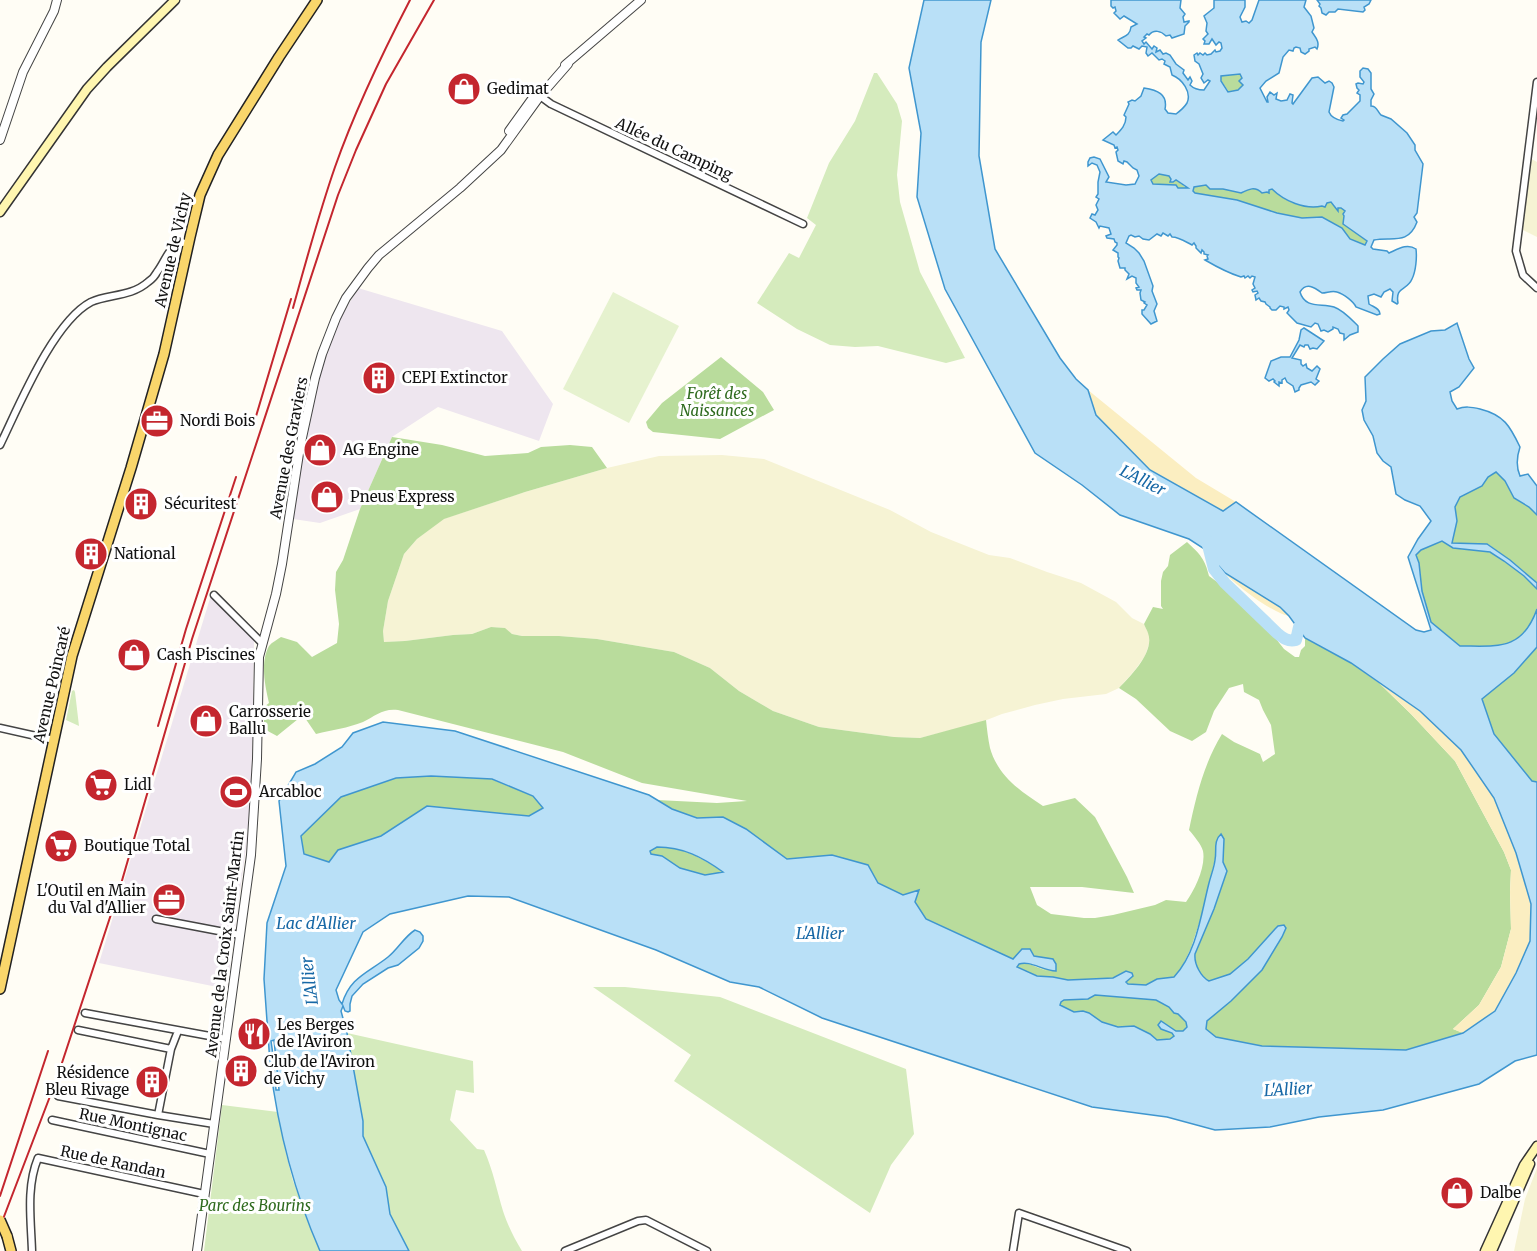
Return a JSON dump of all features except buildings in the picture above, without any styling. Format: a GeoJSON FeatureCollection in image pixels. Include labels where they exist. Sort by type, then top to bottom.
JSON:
{"type":"FeatureCollection","features":[{"type":"Feature","properties":{"kind":"main road"},"geometry":{"type":"LineString","coordinates":[[0,212],[4,203],[87,89],[175,0]]}},
{"type":"Feature","properties":{"kind":"main road","name":"Avenue de Vichy"},"geometry":{"type":"LineString","coordinates":[[153,393],[200,195],[218,155],[317,0]]}},
{"type":"Feature","properties":{"kind":"main road","name":"Avenue Poincaré"},"geometry":{"type":"LineString","coordinates":[[0,989],[78,636],[153,393]]}},
{"type":"Feature","properties":{"kind":"main road"},"geometry":{"type":"LineString","coordinates":[[1490,1250],[1524,1165],[1537,1146]]}},
{"type":"Feature","properties":{"kind":"main road"},"geometry":{"type":"LineString","coordinates":[[0,1220],[8,1236],[11,1251]]}},
{"type":"Feature","properties":{"kind":"street"},"geometry":{"type":"LineString","coordinates":[[0,140],[23,72],[54,11],[57,0]]}},
{"type":"Feature","properties":{"kind":"street","name":"Avenue des Graviers"},"geometry":{"type":"LineString","coordinates":[[262,643],[282,564],[300,447],[312,390],[322,354],[336,318],[356,284],[379,255],[460,189],[501,150],[538,95],[568,64],[641,0]]}},
{"type":"Feature","properties":{"kind":"street"},"geometry":{"type":"LineString","coordinates":[[1537,82],[1516,251],[1523,275],[1537,288]]}},
{"type":"Feature","properties":{"kind":"street","name":"Allée du Camping"},"geometry":{"type":"LineString","coordinates":[[538,95],[551,104],[802,224]]}},
{"type":"Feature","properties":{"kind":"street"},"geometry":{"type":"LineString","coordinates":[[0,445],[51,344],[76,313],[93,302],[134,290],[146,284],[157,273],[169,251],[178,244],[188,243]]}},
{"type":"Feature","properties":{"kind":"street"},"geometry":{"type":"LineString","coordinates":[[214,595],[262,643]]}},
{"type":"Feature","properties":{"kind":"street","name":"Avenue de la Croix Saint-Martin"},"geometry":{"type":"LineString","coordinates":[[196,1250],[251,855],[255,813],[259,657],[262,643]]}},
{"type":"Feature","properties":{"kind":"street"},"geometry":{"type":"LineString","coordinates":[[0,728],[54,740]]}},
{"type":"Feature","properties":{"kind":"street"},"geometry":{"type":"LineString","coordinates":[[156,919],[240,935]]}},
{"type":"Feature","properties":{"kind":"street"},"geometry":{"type":"LineString","coordinates":[[85,1013],[226,1039]]}},
{"type":"Feature","properties":{"kind":"street"},"geometry":{"type":"LineString","coordinates":[[78,1030],[171,1049]]}},
{"type":"Feature","properties":{"kind":"street"},"geometry":{"type":"LineString","coordinates":[[158,1115],[171,1049],[178,1031]]}},
{"type":"Feature","properties":{"kind":"street"},"geometry":{"type":"LineString","coordinates":[[58,1096],[214,1124]]}},
{"type":"Feature","properties":{"kind":"street","name":"Rue Montignac"},"geometry":{"type":"LineString","coordinates":[[52,1120],[210,1154]]}},
{"type":"Feature","properties":{"kind":"street","name":"Rue de Randan"},"geometry":{"type":"LineString","coordinates":[[32,1251],[31,1186],[38,1158],[204,1194]]}},
{"type":"Feature","properties":{"kind":"street"},"geometry":{"type":"LineString","coordinates":[[1013,1251],[1019,1213],[1127,1251]]}},
{"type":"Feature","properties":{"kind":"street"},"geometry":{"type":"LineString","coordinates":[[565,1251],[638,1221],[646,1220],[706,1251]]}},
{"type":"Feature","properties":{"kind":"shaded area"},"geometry":{"type":"Polygon","coordinates":[[[1528,157],[1537,162],[1537,237],[1519,228],[1528,157]]]}},
{"type":"Feature","properties":{"kind":"shaded area"},"geometry":{"type":"Polygon","coordinates":[[[358,288],[502,331],[553,404],[539,441],[438,407],[392,437],[360,509],[320,523],[293,519],[310,405],[335,328],[358,288]]]}},
{"type":"Feature","properties":{"kind":"shaded area"},"geometry":{"type":"Polygon","coordinates":[[[722,455],[764,459],[890,510],[931,532],[989,555],[1010,558],[1081,583],[1116,602],[1132,618],[1144,624],[1149,634],[1145,656],[1119,688],[1106,694],[1035,705],[979,723],[920,738],[894,737],[819,727],[773,711],[739,691],[710,668],[674,652],[597,639],[522,636],[512,634],[504,628],[491,627],[472,634],[384,642],[383,631],[388,601],[404,554],[417,539],[443,519],[607,468],[659,456],[722,455]]]}},
{"type":"Feature","properties":{"kind":"shaded area"},"geometry":{"type":"Polygon","coordinates":[[[211,595],[254,638],[252,779],[246,848],[227,989],[99,963],[211,595]]]}},
{"type":"Feature","properties":{"kind":"shaded area"},"geometry":{"type":"Polygon","coordinates":[[[1537,1168],[1537,1251],[1514,1251],[1525,1199],[1537,1168]]]}},
{"type":"Feature","properties":{"kind":"green space"},"geometry":{"type":"Polygon","coordinates":[[[874,73],[877,73],[897,104],[902,121],[897,175],[900,202],[920,272],[965,358],[946,363],[878,346],[830,345],[797,329],[757,303],[789,253],[799,258],[816,225],[807,218],[829,163],[855,121],[874,73]]]}},
{"type":"Feature","properties":{"kind":"green space"},"geometry":{"type":"Polygon","coordinates":[[[1241,74],[1243,85],[1238,90],[1229,92],[1221,76],[1241,74]]]}},
{"type":"Feature","properties":{"kind":"green space"},"geometry":{"type":"Polygon","coordinates":[[[1159,173],[1170,176],[1170,181],[1176,180],[1188,189],[1178,188],[1175,185],[1153,184],[1150,181],[1159,173]]]}},
{"type":"Feature","properties":{"kind":"green space"},"geometry":{"type":"Polygon","coordinates":[[[1206,185],[1210,189],[1241,193],[1257,189],[1262,193],[1272,189],[1290,202],[1304,206],[1326,205],[1331,202],[1345,211],[1349,225],[1367,241],[1365,245],[1350,239],[1322,217],[1302,218],[1277,213],[1237,200],[1193,191],[1194,187],[1206,185]]]}},
{"type":"Feature","properties":{"kind":"green space"},"geometry":{"type":"Polygon","coordinates":[[[613,292],[679,326],[629,423],[563,389],[613,292]]]}},
{"type":"Feature","properties":{"kind":"green space","name":"Forêt des Naissances"},"geometry":{"type":"Polygon","coordinates":[[[721,357],[763,392],[774,410],[720,439],[653,432],[648,428],[646,422],[662,403],[721,357]]]}},
{"type":"Feature","properties":{"kind":"green space"},"geometry":{"type":"Polygon","coordinates":[[[392,437],[442,445],[485,456],[528,453],[541,447],[570,445],[592,447],[607,468],[444,519],[417,539],[404,554],[388,601],[383,631],[384,642],[472,634],[491,627],[505,628],[512,634],[522,636],[597,639],[674,652],[710,668],[739,691],[773,711],[819,727],[894,737],[920,738],[986,720],[990,748],[1004,775],[1043,806],[1075,798],[1095,817],[1134,893],[1082,887],[1030,887],[1037,905],[1051,914],[1095,918],[1155,905],[1166,900],[1186,902],[1199,878],[1204,857],[1201,846],[1189,830],[1205,768],[1222,734],[1260,754],[1263,762],[1275,754],[1271,725],[1259,700],[1244,692],[1243,684],[1229,688],[1214,711],[1206,732],[1192,741],[1170,731],[1136,699],[1119,688],[1135,670],[1148,648],[1148,633],[1144,624],[1153,607],[1163,609],[1161,581],[1170,555],[1187,542],[1201,557],[1209,576],[1236,596],[1261,620],[1284,649],[1295,657],[1299,657],[1305,646],[1305,638],[1351,663],[1379,683],[1455,761],[1504,852],[1511,870],[1511,929],[1501,967],[1479,1005],[1453,1029],[1463,1033],[1406,1050],[1262,1046],[1216,1037],[1206,1029],[1206,1021],[1231,1001],[1282,937],[1275,929],[1249,959],[1230,974],[1209,981],[1201,973],[1195,954],[1227,871],[1223,862],[1224,839],[1218,837],[1202,914],[1191,948],[1174,978],[1157,979],[1146,985],[1127,984],[1126,982],[1133,976],[1126,971],[1113,978],[1068,980],[1037,976],[1017,967],[1024,962],[1047,971],[1016,956],[1013,959],[926,919],[915,902],[878,883],[868,865],[832,855],[787,859],[723,817],[697,818],[672,809],[657,800],[717,803],[747,801],[642,783],[563,752],[398,710],[383,711],[363,722],[316,734],[303,715],[277,736],[264,729],[264,707],[269,703],[264,674],[266,652],[270,645],[281,637],[297,642],[312,657],[337,643],[339,624],[335,590],[336,572],[343,560],[360,509],[392,437]]]}},
{"type":"Feature","properties":{"kind":"green space"},"geometry":{"type":"Polygon","coordinates":[[[1496,472],[1505,481],[1514,498],[1537,515],[1537,583],[1488,544],[1452,543],[1457,521],[1455,507],[1460,497],[1482,486],[1488,477],[1496,472]]]}},
{"type":"Feature","properties":{"kind":"green space"},"geometry":{"type":"Polygon","coordinates":[[[1442,541],[1460,549],[1488,552],[1501,557],[1537,589],[1537,608],[1529,628],[1513,641],[1504,644],[1460,646],[1431,622],[1422,591],[1416,555],[1421,550],[1442,541]]]}},
{"type":"Feature","properties":{"kind":"green space"},"geometry":{"type":"Polygon","coordinates":[[[1537,647],[1537,782],[1532,781],[1494,734],[1482,699],[1514,673],[1537,647]]]}},
{"type":"Feature","properties":{"kind":"green space"},"geometry":{"type":"Polygon","coordinates":[[[74,690],[75,692],[79,726],[66,720],[74,690]]]}},
{"type":"Feature","properties":{"kind":"green space"},"geometry":{"type":"Polygon","coordinates":[[[431,776],[491,779],[533,796],[544,808],[529,816],[427,806],[381,836],[338,850],[329,862],[304,854],[300,836],[341,797],[396,778],[431,776]]]}},
{"type":"Feature","properties":{"kind":"green space"},"geometry":{"type":"Polygon","coordinates":[[[657,847],[684,851],[724,872],[705,875],[680,868],[662,856],[651,854],[650,851],[657,847]]]}},
{"type":"Feature","properties":{"kind":"green space"},"geometry":{"type":"Polygon","coordinates":[[[593,987],[625,987],[720,997],[906,1069],[914,1134],[891,1165],[870,1213],[674,1081],[691,1055],[593,987]]]}},
{"type":"Feature","properties":{"kind":"green space"},"geometry":{"type":"Polygon","coordinates":[[[1095,995],[1156,1000],[1178,1014],[1187,1026],[1183,1031],[1172,1033],[1174,1036],[1170,1039],[1157,1040],[1134,1026],[1118,1027],[1102,1022],[1089,1013],[1074,1012],[1059,1005],[1064,1000],[1088,999],[1095,995]]]}},
{"type":"Feature","properties":{"kind":"green space"},"geometry":{"type":"Polygon","coordinates":[[[347,1033],[473,1061],[474,1093],[456,1090],[450,1120],[477,1149],[484,1150],[511,1232],[522,1251],[409,1251],[390,1214],[386,1187],[363,1136],[363,1121],[347,1033]]]}},
{"type":"Feature","properties":{"kind":"green space","name":"Parc des Bourins"},"geometry":{"type":"Polygon","coordinates":[[[222,1105],[278,1112],[293,1181],[320,1251],[204,1251],[222,1105]]]}},
{"type":"Feature","properties":{"kind":"sand"},"geometry":{"type":"Polygon","coordinates":[[[1088,390],[1196,478],[1236,502],[1223,511],[1150,470],[1096,415],[1088,390]]]}},
{"type":"Feature","properties":{"kind":"sand"},"geometry":{"type":"Polygon","coordinates":[[[1225,573],[1280,607],[1289,616],[1255,598],[1225,573]]]}},
{"type":"Feature","properties":{"kind":"sand"},"geometry":{"type":"Polygon","coordinates":[[[1379,683],[1420,711],[1461,750],[1494,798],[1516,853],[1531,904],[1530,941],[1516,973],[1495,1011],[1463,1033],[1453,1029],[1479,1005],[1501,967],[1511,929],[1511,870],[1504,852],[1455,761],[1379,683]]]}},
{"type":"Feature","properties":{"kind":"water","name":"L'Allier"},"geometry":{"type":"Polygon","coordinates":[[[924,0],[991,0],[981,42],[979,156],[995,249],[1060,358],[1088,390],[1096,415],[1150,470],[1223,511],[1236,502],[1416,630],[1424,632],[1431,630],[1408,557],[1431,521],[1420,506],[1396,494],[1391,467],[1377,453],[1373,436],[1364,420],[1362,410],[1366,401],[1365,377],[1400,344],[1431,331],[1445,330],[1457,323],[1474,368],[1459,387],[1450,392],[1452,401],[1457,409],[1465,407],[1488,411],[1501,418],[1509,427],[1520,447],[1517,462],[1520,476],[1528,474],[1537,486],[1537,515],[1514,498],[1505,481],[1496,472],[1488,477],[1482,486],[1460,497],[1455,507],[1457,521],[1452,543],[1487,544],[1537,583],[1537,589],[1524,576],[1490,552],[1453,548],[1442,541],[1421,550],[1416,555],[1422,591],[1431,622],[1460,646],[1497,645],[1516,639],[1531,623],[1537,609],[1537,647],[1514,673],[1482,699],[1494,734],[1532,781],[1537,782],[1537,1055],[1515,1061],[1479,1084],[1383,1110],[1319,1117],[1270,1127],[1215,1130],[1167,1117],[1092,1107],[822,1018],[759,987],[730,982],[656,950],[509,897],[468,896],[390,914],[363,932],[336,990],[342,1004],[345,995],[355,981],[388,957],[411,933],[415,930],[423,936],[419,948],[398,965],[388,968],[363,984],[352,996],[350,1011],[345,1011],[343,1006],[341,1011],[363,1121],[363,1136],[386,1187],[390,1214],[409,1251],[320,1251],[302,1206],[288,1160],[270,1065],[274,1065],[276,1090],[279,1090],[274,1040],[271,1041],[274,1062],[270,1063],[264,979],[267,923],[286,866],[279,801],[296,772],[315,764],[342,747],[353,733],[383,722],[455,731],[649,795],[672,809],[697,818],[723,817],[746,829],[787,859],[832,855],[868,865],[878,883],[903,895],[919,890],[915,902],[926,919],[1013,959],[1022,949],[1030,949],[1034,956],[1053,959],[1056,971],[1028,963],[1019,964],[1017,967],[1037,976],[1068,980],[1113,978],[1126,971],[1132,973],[1133,976],[1126,982],[1128,984],[1146,985],[1157,979],[1174,977],[1188,956],[1197,932],[1215,863],[1216,843],[1221,834],[1224,839],[1223,862],[1227,871],[1195,954],[1201,973],[1209,981],[1230,974],[1248,959],[1278,926],[1284,925],[1286,928],[1262,970],[1207,1021],[1206,1029],[1216,1037],[1262,1046],[1406,1050],[1463,1033],[1495,1011],[1516,973],[1530,941],[1531,904],[1516,853],[1494,798],[1461,750],[1420,711],[1351,663],[1305,638],[1280,607],[1225,573],[1203,548],[1189,539],[1120,515],[1082,485],[1035,453],[945,289],[917,197],[921,133],[909,68],[924,0]],[[431,776],[396,778],[341,797],[301,836],[304,854],[329,862],[338,850],[381,836],[427,806],[529,816],[543,808],[533,796],[492,779],[431,776]],[[657,847],[650,851],[651,854],[662,856],[680,868],[705,875],[723,872],[700,857],[684,851],[657,847]],[[1095,995],[1088,999],[1064,1000],[1060,1005],[1074,1012],[1089,1013],[1102,1022],[1118,1027],[1134,1026],[1157,1040],[1170,1039],[1174,1036],[1161,1029],[1158,1025],[1161,1021],[1176,1031],[1183,1031],[1187,1027],[1186,1022],[1178,1014],[1156,1000],[1095,995]]]}},
{"type":"Feature","properties":{"kind":"water"},"geometry":{"type":"Polygon","coordinates":[[[1111,0],[1181,0],[1180,8],[1185,14],[1184,22],[1189,21],[1185,26],[1184,34],[1172,38],[1170,35],[1166,36],[1155,31],[1147,34],[1142,41],[1152,49],[1154,46],[1157,48],[1156,52],[1160,50],[1163,54],[1170,55],[1184,70],[1183,73],[1188,80],[1190,77],[1192,81],[1190,85],[1204,90],[1210,81],[1204,83],[1201,78],[1203,74],[1194,55],[1197,53],[1198,55],[1200,53],[1211,54],[1222,48],[1219,42],[1216,45],[1212,39],[1209,44],[1204,44],[1203,39],[1208,34],[1204,16],[1214,8],[1214,0],[1245,0],[1245,7],[1240,17],[1242,22],[1249,23],[1259,0],[1306,0],[1304,7],[1311,16],[1314,28],[1312,32],[1318,42],[1317,49],[1315,47],[1309,49],[1305,54],[1296,47],[1293,51],[1289,50],[1283,57],[1279,73],[1260,88],[1267,102],[1270,92],[1274,95],[1277,93],[1276,99],[1281,101],[1287,100],[1290,94],[1293,95],[1293,104],[1312,78],[1318,77],[1325,83],[1329,81],[1334,87],[1329,112],[1335,118],[1343,121],[1341,118],[1343,115],[1360,101],[1356,84],[1364,82],[1360,77],[1360,71],[1363,68],[1368,69],[1371,73],[1371,89],[1374,94],[1371,106],[1407,133],[1423,164],[1417,213],[1414,217],[1417,222],[1413,230],[1404,237],[1374,240],[1371,247],[1389,253],[1399,248],[1413,247],[1416,249],[1413,276],[1410,283],[1398,294],[1397,304],[1392,301],[1393,292],[1390,289],[1381,297],[1374,294],[1368,296],[1369,304],[1380,312],[1377,315],[1356,307],[1343,294],[1331,291],[1322,293],[1307,286],[1302,289],[1300,292],[1306,301],[1337,308],[1358,326],[1358,332],[1344,340],[1344,334],[1338,329],[1333,327],[1328,332],[1321,331],[1315,323],[1311,327],[1297,323],[1287,313],[1288,307],[1284,309],[1280,306],[1272,310],[1259,298],[1256,300],[1255,295],[1258,293],[1252,290],[1255,288],[1253,284],[1255,277],[1241,277],[1205,260],[1208,259],[1208,255],[1202,250],[1201,253],[1194,243],[1192,245],[1163,233],[1149,240],[1131,235],[1126,243],[1139,253],[1153,286],[1152,291],[1157,304],[1154,311],[1157,321],[1151,324],[1142,314],[1142,310],[1147,305],[1141,300],[1141,290],[1136,288],[1139,287],[1136,278],[1132,276],[1127,279],[1129,274],[1125,268],[1120,268],[1118,253],[1113,250],[1117,243],[1106,236],[1111,234],[1109,228],[1100,226],[1099,228],[1090,218],[1098,210],[1096,205],[1099,199],[1096,197],[1100,172],[1097,165],[1092,163],[1088,166],[1088,162],[1094,157],[1100,159],[1109,177],[1106,182],[1135,184],[1139,176],[1137,170],[1127,162],[1124,161],[1123,164],[1118,161],[1117,147],[1103,140],[1113,132],[1116,135],[1121,129],[1125,122],[1124,115],[1128,102],[1135,101],[1141,96],[1144,88],[1163,96],[1168,113],[1176,114],[1182,109],[1187,103],[1188,95],[1182,83],[1172,75],[1170,67],[1164,64],[1165,61],[1159,60],[1152,53],[1148,56],[1147,47],[1128,48],[1118,40],[1128,34],[1131,27],[1137,24],[1124,16],[1120,19],[1114,13],[1115,7],[1111,6],[1111,0]],[[1240,74],[1221,76],[1221,81],[1228,92],[1238,90],[1243,85],[1239,81],[1242,78],[1240,74]],[[1159,174],[1151,180],[1153,184],[1188,188],[1176,180],[1170,182],[1169,176],[1159,174]],[[1206,185],[1194,187],[1195,193],[1237,200],[1277,213],[1302,218],[1322,217],[1342,228],[1350,239],[1365,245],[1367,241],[1343,224],[1345,211],[1338,208],[1338,211],[1331,202],[1325,207],[1309,207],[1289,201],[1272,189],[1269,193],[1249,189],[1241,193],[1210,189],[1206,185]]]}},
{"type":"Feature","properties":{"kind":"water"},"geometry":{"type":"Polygon","coordinates":[[[1317,0],[1371,0],[1364,7],[1363,12],[1338,9],[1326,15],[1322,13],[1317,0]]]}},
{"type":"Feature","properties":{"kind":"water"},"geometry":{"type":"Polygon","coordinates":[[[1304,328],[1324,341],[1317,349],[1310,349],[1308,345],[1304,347],[1300,345],[1292,358],[1301,360],[1303,366],[1306,364],[1307,368],[1312,371],[1317,366],[1320,369],[1316,379],[1319,381],[1315,385],[1311,382],[1301,385],[1295,392],[1293,386],[1285,378],[1282,383],[1279,382],[1279,386],[1273,379],[1269,381],[1265,378],[1271,361],[1281,357],[1290,357],[1299,340],[1301,330],[1304,328]]]}},
{"type":"Feature","properties":{"kind":"waterway"},"geometry":{"type":"LineString","coordinates":[[1207,541],[1214,569],[1225,583],[1277,633],[1288,640],[1296,640],[1299,627],[1311,627]]}},
{"type":"Feature","properties":{"kind":"railway"},"geometry":{"type":"LineString","coordinates":[[293,308],[329,184],[351,124],[410,0]]}},
{"type":"Feature","properties":{"kind":"railway"},"geometry":{"type":"LineString","coordinates":[[0,1227],[57,1078],[121,884],[192,639],[338,195],[386,84],[434,0]]}},
{"type":"Feature","properties":{"kind":"railway"},"geometry":{"type":"LineString","coordinates":[[254,423],[291,299]]}},
{"type":"Feature","properties":{"kind":"railway"},"geometry":{"type":"LineString","coordinates":[[158,726],[186,629],[236,477]]}},
{"type":"Feature","properties":{"kind":"railway"},"geometry":{"type":"LineString","coordinates":[[0,1196],[48,1051]]}},
{"type":"Feature","properties":{"kind":"place","name":"Gedimat"},"geometry":{"type":"Point","coordinates":[464,89]}},
{"type":"Feature","properties":{"kind":"place","name":"CEPI Extinctor"},"geometry":{"type":"Point","coordinates":[379,378]}},
{"type":"Feature","properties":{"kind":"place","name":"Nordi Bois"},"geometry":{"type":"Point","coordinates":[157,421]}},
{"type":"Feature","properties":{"kind":"place","name":"AG Engine"},"geometry":{"type":"Point","coordinates":[320,450]}},
{"type":"Feature","properties":{"kind":"place","name":"Pneus Express"},"geometry":{"type":"Point","coordinates":[327,497]}},
{"type":"Feature","properties":{"kind":"place","name":"Sécuritest"},"geometry":{"type":"Point","coordinates":[141,504]}},
{"type":"Feature","properties":{"kind":"place","name":"National"},"geometry":{"type":"Point","coordinates":[91,554]}},
{"type":"Feature","properties":{"kind":"place","name":"Cash Piscines"},"geometry":{"type":"Point","coordinates":[134,655]}},
{"type":"Feature","properties":{"kind":"place","name":"Carrosserie Ballu"},"geometry":{"type":"Point","coordinates":[206,721]}},
{"type":"Feature","properties":{"kind":"place","name":"Lidl"},"geometry":{"type":"Point","coordinates":[101,785]}},
{"type":"Feature","properties":{"kind":"place","name":"Arcabloc"},"geometry":{"type":"Point","coordinates":[236,792]}},
{"type":"Feature","properties":{"kind":"place","name":"Boutique Total"},"geometry":{"type":"Point","coordinates":[61,846]}},
{"type":"Feature","properties":{"kind":"place","name":"L'Outil en Main du Val d'Allier"},"geometry":{"type":"Point","coordinates":[169,900]}},
{"type":"Feature","properties":{"kind":"place","name":"Les Berges de l'Aviron"},"geometry":{"type":"Point","coordinates":[254,1034]}},
{"type":"Feature","properties":{"kind":"place","name":"Club de l'Aviron de Vichy"},"geometry":{"type":"Point","coordinates":[241,1071]}},
{"type":"Feature","properties":{"kind":"place","name":"Résidence Bleu Rivage"},"geometry":{"type":"Point","coordinates":[152,1082]}},
{"type":"Feature","properties":{"kind":"place","name":"Dalbe"},"geometry":{"type":"Point","coordinates":[1457,1193]}},
{"type":"Feature","properties":{"kind":"water label","name":"Lac d'Allier"},"geometry":{"type":"Point","coordinates":[316,923]}}]}
